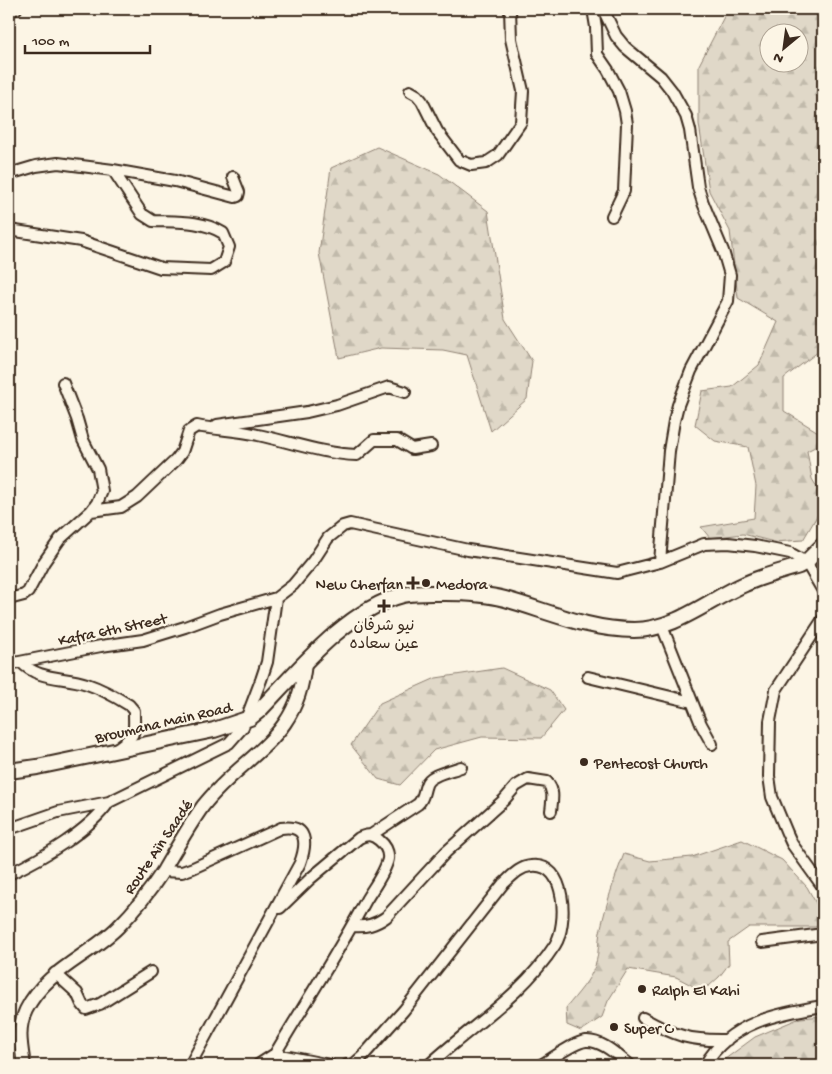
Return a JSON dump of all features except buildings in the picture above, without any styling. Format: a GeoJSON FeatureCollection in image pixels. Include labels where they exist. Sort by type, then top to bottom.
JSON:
{"type":"FeatureCollection","features":[{"type":"Feature","properties":{"kind":"main road","name":"Broumana Main Road"},"geometry":{"type":"LineString","coordinates":[[9,771],[37,767],[214,730],[246,720],[260,710],[305,662],[343,629],[370,610],[388,600],[404,595],[421,592],[492,596],[576,622],[606,628],[635,630],[662,626],[690,614],[746,583],[806,562],[823,545]]}},
{"type":"Feature","properties":{"kind":"street"},"geometry":{"type":"LineString","coordinates":[[9,11],[16,9]]}},
{"type":"Feature","properties":{"kind":"street"},"geometry":{"type":"LineString","coordinates":[[410,91],[422,101],[437,131],[460,160],[471,165],[486,162],[498,155],[522,122],[523,91],[512,39],[510,9]]}},
{"type":"Feature","properties":{"kind":"street"},"geometry":{"type":"LineString","coordinates":[[593,9],[596,27],[596,54],[608,70],[619,91],[626,111],[624,191],[612,216]]}},
{"type":"Feature","properties":{"kind":"street"},"geometry":{"type":"LineString","coordinates":[[603,9],[616,36],[625,47],[661,77],[672,91],[686,116],[700,195],[723,251],[730,275],[728,300],[691,371],[676,413],[669,451],[660,562]]}},
{"type":"Feature","properties":{"kind":"street"},"geometry":{"type":"LineString","coordinates":[[9,174],[36,166],[58,163],[175,181],[235,197],[238,196],[239,192],[233,177]]}},
{"type":"Feature","properties":{"kind":"street"},"geometry":{"type":"LineString","coordinates":[[9,230],[81,241],[161,268],[211,270],[224,262],[229,247],[223,233],[206,226],[186,222],[153,221],[148,219],[142,214],[113,170]]}},
{"type":"Feature","properties":{"kind":"street"},"geometry":{"type":"LineString","coordinates":[[9,599],[17,598],[28,592],[44,562],[60,539],[91,511],[102,491],[98,469],[83,440],[63,383]]}},
{"type":"Feature","properties":{"kind":"street"},"geometry":{"type":"LineString","coordinates":[[209,428],[221,424],[322,409],[389,387],[405,392]]}},
{"type":"Feature","properties":{"kind":"street"},"geometry":{"type":"LineString","coordinates":[[91,511],[115,509],[127,504],[142,493],[176,460],[182,452],[189,430],[197,426],[257,434],[344,454],[357,454],[374,440],[397,440],[412,449],[432,446]]}},
{"type":"Feature","properties":{"kind":"street"},"geometry":{"type":"LineString","coordinates":[[9,829],[58,812],[109,802],[223,747],[239,733],[246,720],[267,662],[276,598],[293,585],[313,561],[328,538],[343,526],[350,524],[468,550],[617,573],[660,562],[704,544],[728,542],[790,553],[806,562],[823,592]]}},
{"type":"Feature","properties":{"kind":"street","name":"Kafra 6th Street"},"geometry":{"type":"LineString","coordinates":[[9,664],[143,640],[186,628],[220,614],[276,598]]}},
{"type":"Feature","properties":{"kind":"street"},"geometry":{"type":"LineString","coordinates":[[823,619],[776,690],[770,721],[768,776],[772,797],[792,844],[823,887]]}},
{"type":"Feature","properties":{"kind":"street"},"geometry":{"type":"LineString","coordinates":[[662,626],[701,724],[712,744]]}},
{"type":"Feature","properties":{"kind":"street"},"geometry":{"type":"LineString","coordinates":[[22,662],[37,674],[72,679],[129,705],[134,711],[134,733],[129,740],[116,750]]}},
{"type":"Feature","properties":{"kind":"street","name":"Route Aïn Saadé"},"geometry":{"type":"LineString","coordinates":[[24,1065],[20,1035],[23,1018],[35,994],[55,974],[116,928],[144,897],[209,799],[256,755],[283,726],[293,711],[298,698],[305,662]]}},
{"type":"Feature","properties":{"kind":"street"},"geometry":{"type":"LineString","coordinates":[[588,677],[692,702]]}},
{"type":"Feature","properties":{"kind":"street"},"geometry":{"type":"LineString","coordinates":[[272,916],[352,843],[365,834],[371,834],[418,804],[422,800],[426,785],[431,777],[461,768]]}},
{"type":"Feature","properties":{"kind":"street"},"geometry":{"type":"LineString","coordinates":[[353,926],[374,924],[386,917],[446,852],[520,783],[528,779],[547,782],[551,786],[553,794],[551,811]]}},
{"type":"Feature","properties":{"kind":"street"},"geometry":{"type":"LineString","coordinates":[[9,874],[59,845],[85,827],[98,817],[109,802]]}},
{"type":"Feature","properties":{"kind":"street"},"geometry":{"type":"LineString","coordinates":[[163,870],[182,872],[280,828],[294,827],[302,834],[305,843],[304,852],[272,916],[190,1065]]}},
{"type":"Feature","properties":{"kind":"street"},"geometry":{"type":"LineString","coordinates":[[258,1065],[275,1054],[353,926],[388,858],[388,851],[382,842],[371,834]]}},
{"type":"Feature","properties":{"kind":"street"},"geometry":{"type":"LineString","coordinates":[[347,1065],[354,1064],[362,1057],[404,1010],[502,884],[521,869],[540,866],[546,869],[557,882],[562,897],[563,918],[556,943],[528,981],[429,1065]]}},
{"type":"Feature","properties":{"kind":"street"},"geometry":{"type":"LineString","coordinates":[[762,942],[823,934]]}},
{"type":"Feature","properties":{"kind":"street"},"geometry":{"type":"LineString","coordinates":[[55,974],[77,994],[86,1009],[100,1004],[151,972]]}},
{"type":"Feature","properties":{"kind":"street"},"geometry":{"type":"LineString","coordinates":[[706,1065],[733,1034],[749,1025],[769,1017],[823,1006]]}},
{"type":"Feature","properties":{"kind":"street"},"geometry":{"type":"LineString","coordinates":[[643,1018],[681,1037],[727,1040]]}},
{"type":"Feature","properties":{"kind":"street"},"geometry":{"type":"LineString","coordinates":[[541,1065],[585,1041],[594,1042],[605,1047],[630,1065]]}},
{"type":"Feature","properties":{"kind":"street"},"geometry":{"type":"LineString","coordinates":[[275,1054],[330,1065]]}},
{"type":"Feature","properties":{"kind":"green space"},"geometry":{"type":"Polygon","coordinates":[[[728,9],[823,9],[823,348],[784,378],[784,411],[823,435],[823,443],[807,451],[812,479],[823,497],[823,506],[803,540],[774,542],[743,534],[710,538],[701,527],[754,518],[756,486],[748,447],[715,441],[695,425],[702,391],[732,387],[759,365],[778,322],[738,298],[730,231],[709,191],[699,124],[699,65],[728,9]]]}},
{"type":"Feature","properties":{"kind":"green space"},"geometry":{"type":"Polygon","coordinates":[[[377,147],[439,174],[488,211],[505,319],[532,361],[527,399],[491,431],[467,355],[443,350],[381,348],[339,358],[319,253],[331,168],[377,147]]]}},
{"type":"Feature","properties":{"kind":"green space"},"geometry":{"type":"Polygon","coordinates":[[[502,668],[550,690],[564,710],[541,738],[482,737],[434,750],[400,785],[378,779],[351,745],[380,703],[436,678],[502,668]]]}},
{"type":"Feature","properties":{"kind":"green space"},"geometry":{"type":"Polygon","coordinates":[[[742,840],[782,860],[807,887],[823,916],[823,923],[815,927],[749,927],[728,942],[729,964],[709,986],[695,987],[676,977],[628,969],[608,1001],[602,1017],[581,1031],[567,1025],[566,1008],[587,981],[596,963],[605,912],[624,854],[650,861],[692,857],[742,840]]]}},
{"type":"Feature","properties":{"kind":"green space"},"geometry":{"type":"Polygon","coordinates":[[[823,1016],[823,1065],[717,1065],[755,1037],[800,1018],[823,1016]]]}},
{"type":"Feature","properties":{"kind":"place","name":"New Cherfan"},"geometry":{"type":"Point","coordinates":[413,583]}},
{"type":"Feature","properties":{"kind":"place","name":"Medora"},"geometry":{"type":"Point","coordinates":[426,583]}},
{"type":"Feature","properties":{"kind":"place","name":"نيو شرفان عين سعاده"},"geometry":{"type":"Point","coordinates":[384,606]}},
{"type":"Feature","properties":{"kind":"place","name":"Pentecost Church"},"geometry":{"type":"Point","coordinates":[584,762]}},
{"type":"Feature","properties":{"kind":"place","name":"Ralph El Kahi"},"geometry":{"type":"Point","coordinates":[642,989]}},
{"type":"Feature","properties":{"kind":"place","name":"Super C"},"geometry":{"type":"Point","coordinates":[614,1027]}}]}
